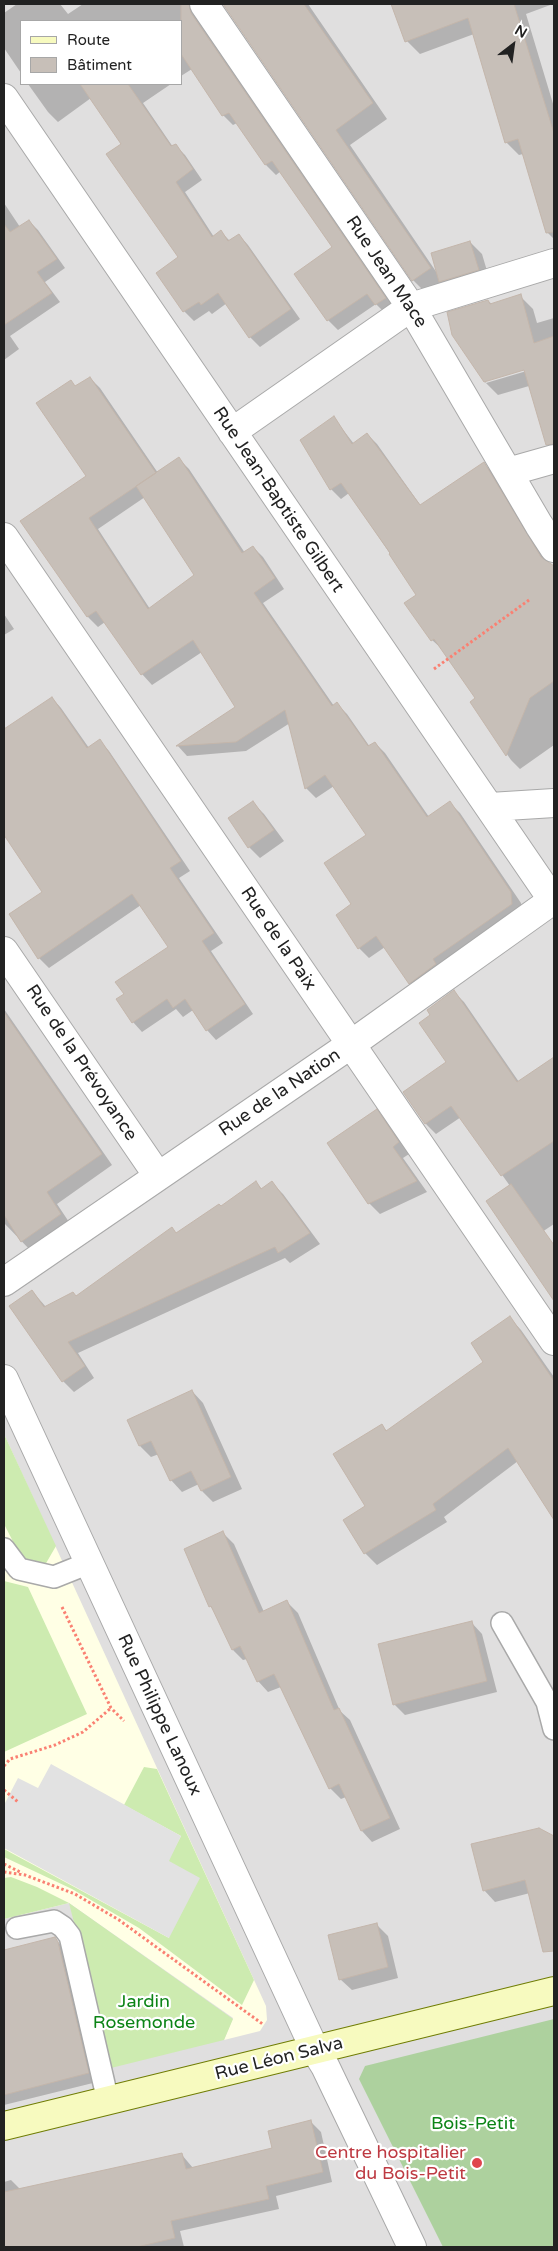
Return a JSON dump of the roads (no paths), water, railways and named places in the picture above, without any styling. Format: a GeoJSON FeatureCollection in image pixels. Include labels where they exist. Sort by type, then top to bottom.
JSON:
{"type":"FeatureCollection","features":[{"type":"Feature","properties":{"kind":"street","name":"Rue Jean Mace"},"geometry":{"type":"LineString","coordinates":[[204,4],[411,307],[538,525],[554,548]]}},
{"type":"Feature","properties":{"kind":"street","name":"Rue Jean-Baptiste Gilbert"},"geometry":{"type":"LineString","coordinates":[[4,98],[554,901]]}},
{"type":"Feature","properties":{"kind":"street"},"geometry":{"type":"LineString","coordinates":[[232,432],[411,307],[554,263]]}},
{"type":"Feature","properties":{"kind":"street"},"geometry":{"type":"LineString","coordinates":[[508,472],[554,459]]}},
{"type":"Feature","properties":{"kind":"street","name":"Rue de la Paix"},"geometry":{"type":"LineString","coordinates":[[4,537],[554,1341]]}},
{"type":"Feature","properties":{"kind":"street"},"geometry":{"type":"LineString","coordinates":[[490,807],[554,803]]}},
{"type":"Feature","properties":{"kind":"street","name":"Rue de la Nation"},"geometry":{"type":"LineString","coordinates":[[4,1282],[350,1045],[554,901]]}},
{"type":"Feature","properties":{"kind":"street","name":"Rue de la Prévoyance"},"geometry":{"type":"LineString","coordinates":[[4,950],[158,1176]]}},
{"type":"Feature","properties":{"kind":"street","name":"Rue Philippe Lanoux"},"geometry":{"type":"LineString","coordinates":[[4,1379],[315,2050],[412,2247]]}},
{"type":"Feature","properties":{"kind":"street","name":"Rue Léon Salva"},"geometry":{"type":"LineString","coordinates":[[4,2126],[554,1991]]}},
{"type":"Feature","properties":{"kind":"lane"},"geometry":{"type":"LineString","coordinates":[[4,1549],[19,1569],[54,1577],[89,1563]]}},
{"type":"Feature","properties":{"kind":"lane"},"geometry":{"type":"LineString","coordinates":[[502,1623],[547,1702],[554,1728]]}},
{"type":"Feature","properties":{"kind":"lane"},"geometry":{"type":"LineString","coordinates":[[18,1928],[54,1921],[63,1927],[70,1936],[108,2101]]}},
{"type":"Feature","properties":{"kind":"place","name":"Centre hospitalier du Bois-Petit"},"geometry":{"type":"Point","coordinates":[477,2163]}},
{"type":"Feature","properties":{"kind":"park label","name":"Jardin Rosemonde"},"geometry":{"type":"Point","coordinates":[144,2012]}},
{"type":"Feature","properties":{"kind":"park label","name":"Bois-Petit"},"geometry":{"type":"Point","coordinates":[473,2124]}}]}
